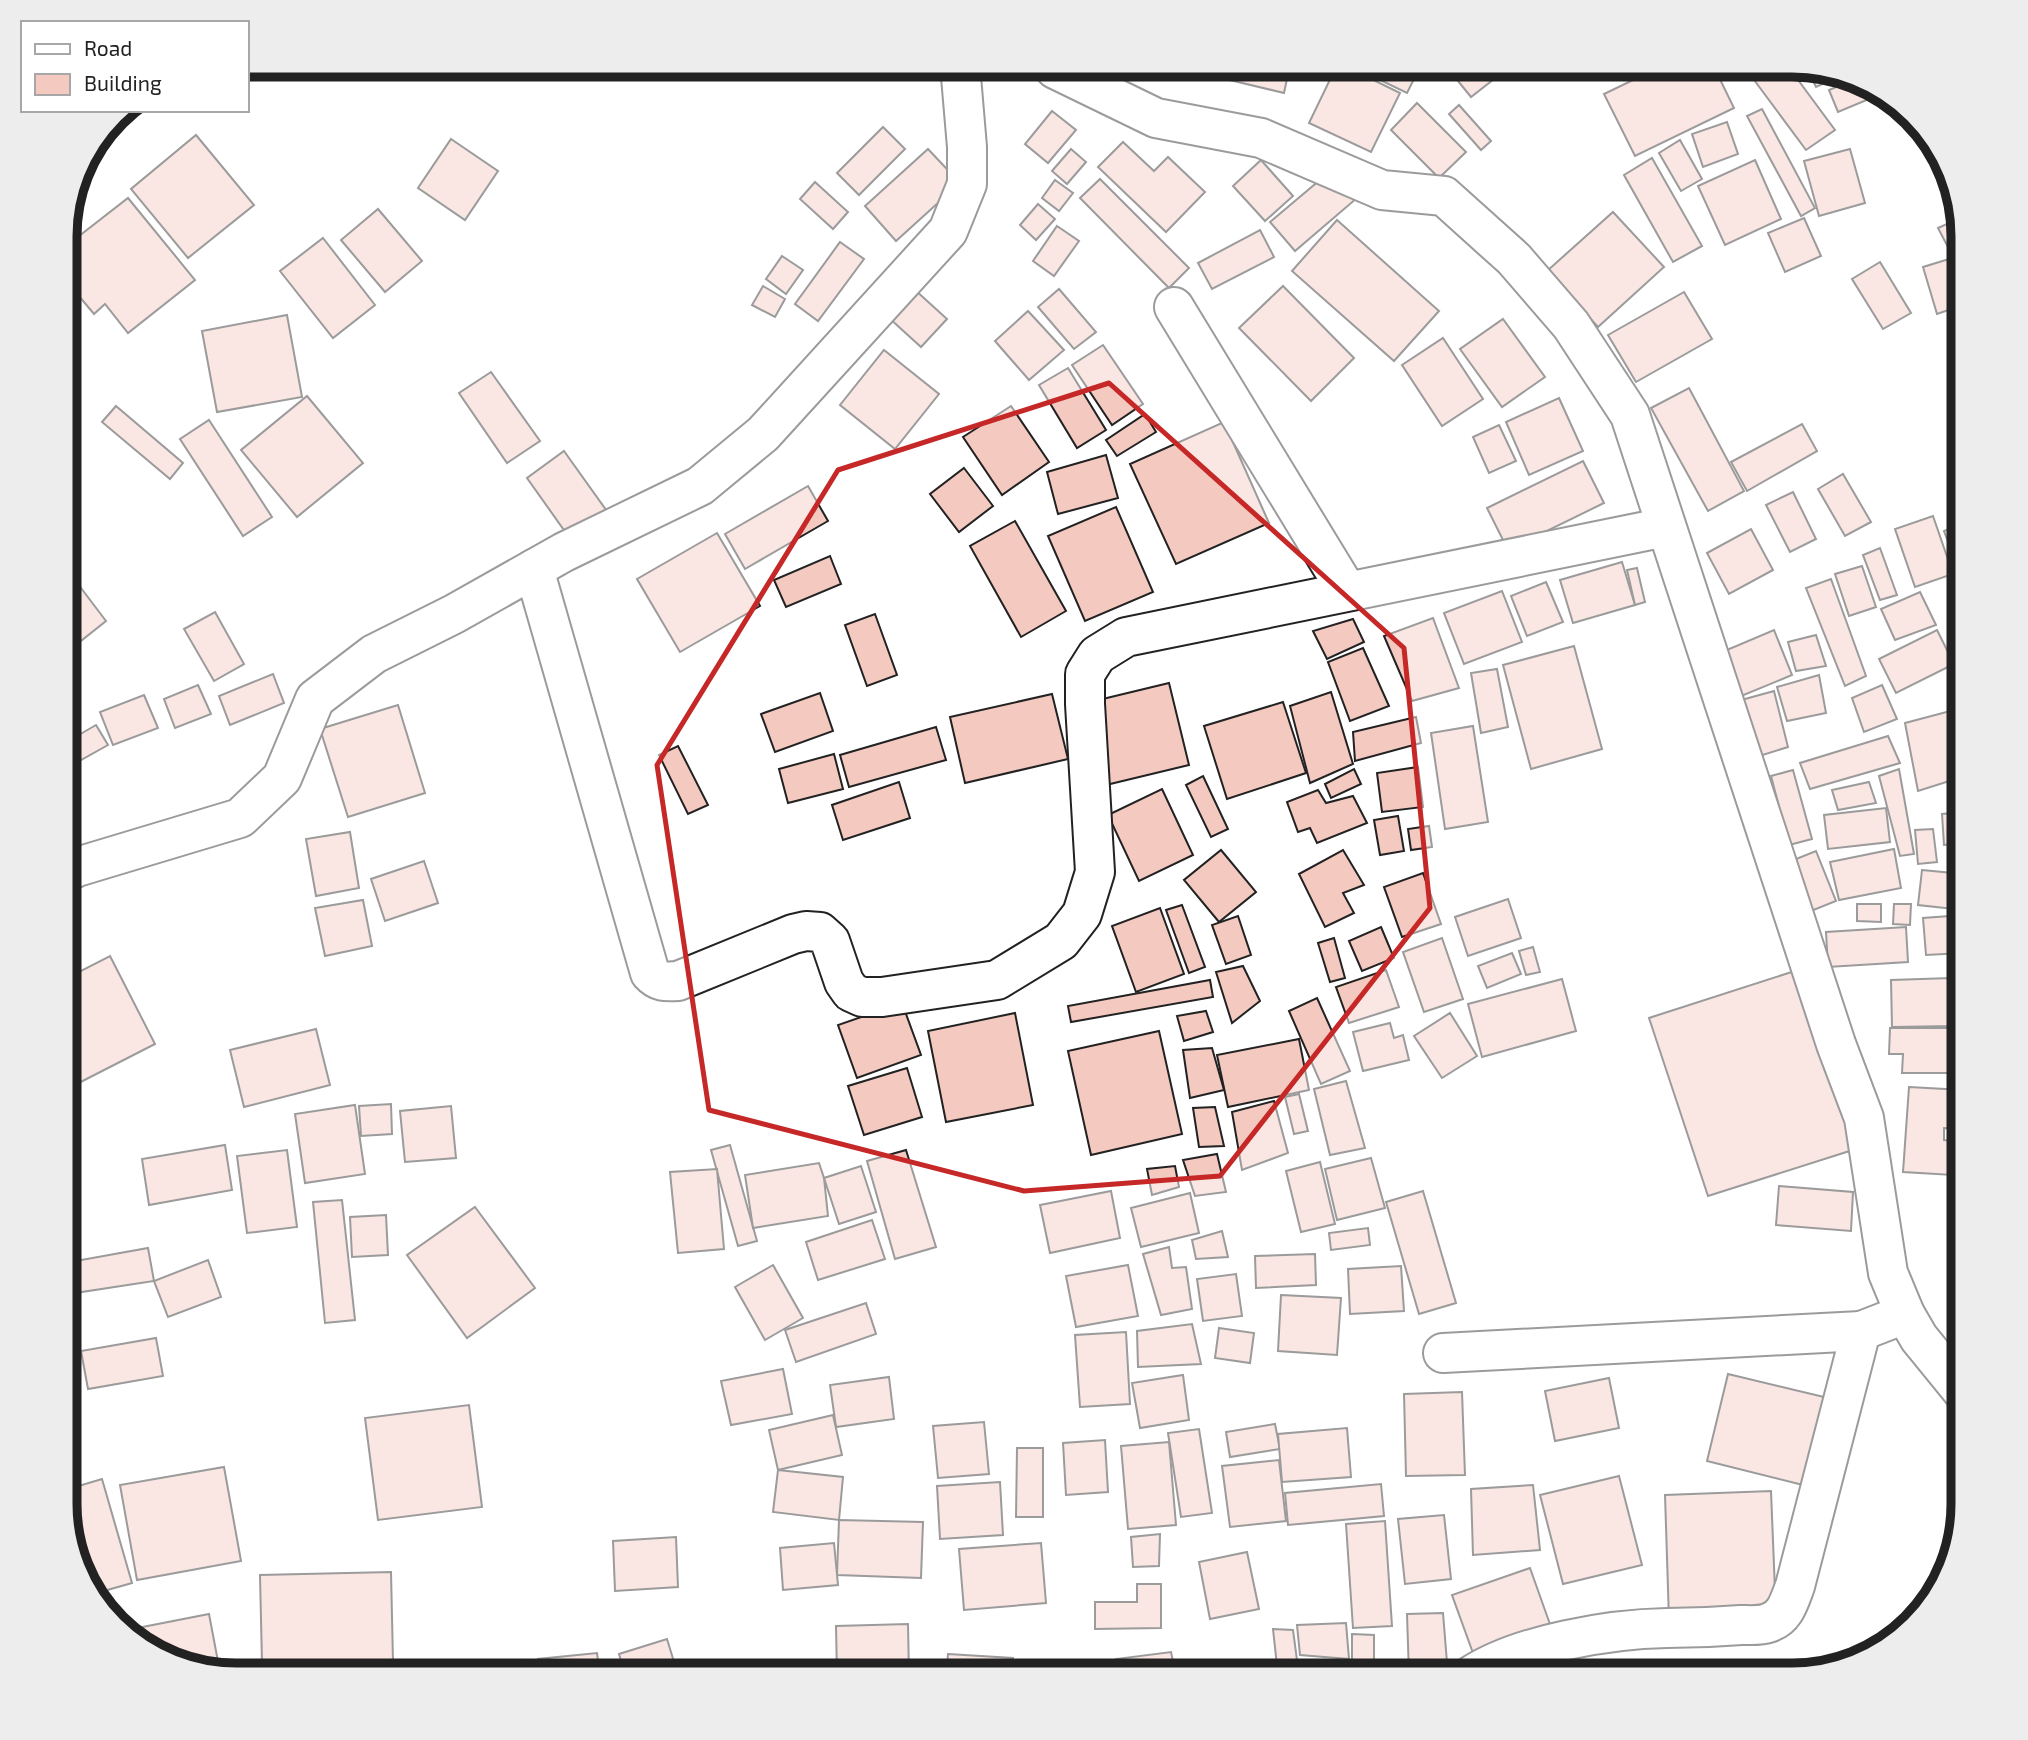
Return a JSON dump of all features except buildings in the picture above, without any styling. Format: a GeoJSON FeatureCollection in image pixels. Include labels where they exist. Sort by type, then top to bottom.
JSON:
{"type":"FeatureCollection","features":[{"type":"Feature","properties":{"kind":"street"},"geometry":{"type":"LineString","coordinates":[[77,867],[240,818],[282,778],[316,699],[374,654],[454,614],[534,569],[700,486],[762,434],[948,231],[967,184],[961,77]]}},
{"type":"Feature","properties":{"kind":"street"},"geometry":{"type":"LineString","coordinates":[[1071,77],[1156,118],[1261,138],[1382,190],[1444,196],[1514,259],[1571,325],[1630,415],[1836,1044],[1864,1118],[1888,1273],[1905,1314],[1919,1338],[1951,1377]]}},
{"type":"Feature","properties":{"kind":"street"},"geometry":{"type":"LineString","coordinates":[[1174,307],[1348,591]]}},
{"type":"Feature","properties":{"kind":"street"},"geometry":{"type":"LineString","coordinates":[[534,569],[650,973],[656,980],[678,981],[793,934],[820,932],[830,941],[844,982],[851,992],[862,997],[882,997],[997,980],[1061,941],[1082,914],[1096,872],[1084,704],[1085,674],[1097,655],[1126,638],[1666,527]]}},
{"type":"Feature","properties":{"kind":"street"},"geometry":{"type":"LineString","coordinates":[[1443,1353],[1861,1331],[1905,1314]]}},
{"type":"Feature","properties":{"kind":"street"},"geometry":{"type":"LineString","coordinates":[[1492,1663],[1517,1653],[1636,1629],[1705,1628],[1768,1623],[1785,1612],[1795,1587],[1861,1331]]}},
{"type":"Feature","properties":{"kind":"highlighted area"},"geometry":{"type":"Polygon","coordinates":[[[1109,383],[1404,648],[1430,908],[1220,1176],[1024,1191],[709,1110],[657,765],[838,470],[1109,383]]]}}]}
